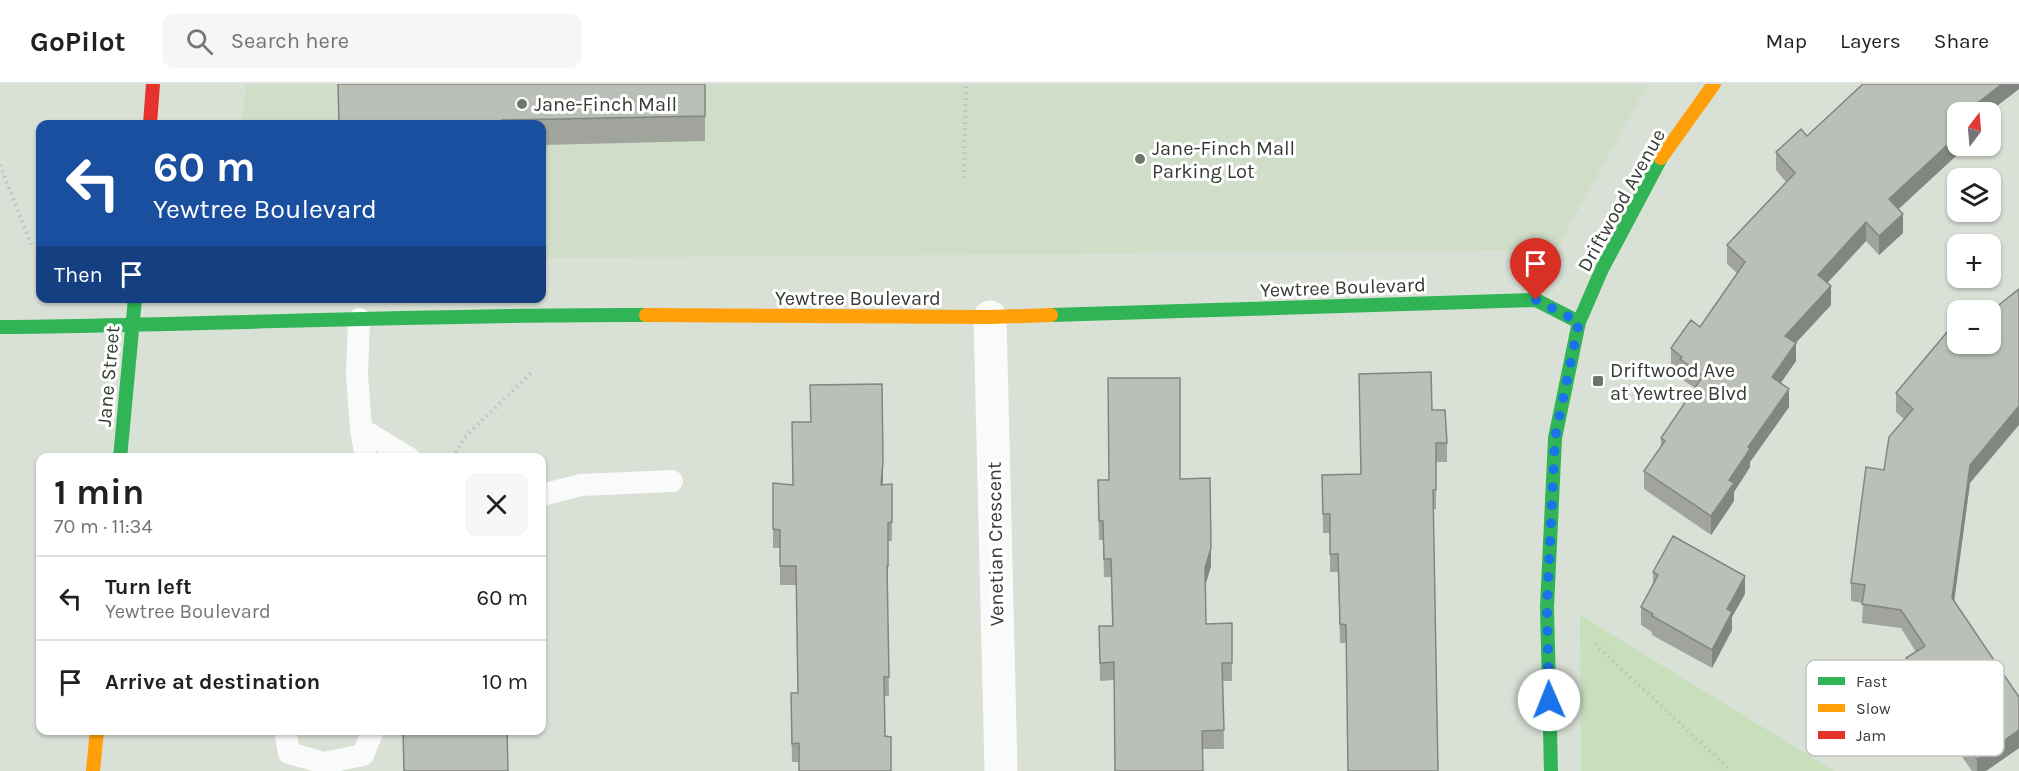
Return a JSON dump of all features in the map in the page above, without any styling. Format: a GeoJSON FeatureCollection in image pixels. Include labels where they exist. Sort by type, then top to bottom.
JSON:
{"type":"FeatureCollection","features":[{"type":"Feature","properties":{"kind":"street"},"geometry":{"type":"LineString","coordinates":[[150,120],[153,84]]}},
{"type":"Feature","properties":{"kind":"street","name":"Driftwood Avenue"},"geometry":{"type":"LineString","coordinates":[[1551,771],[1547,607],[1555,438],[1579,322],[1602,269],[1664,153],[1714,84]]}},
{"type":"Feature","properties":{"kind":"street","name":"Yewtree Boulevard"},"geometry":{"type":"LineString","coordinates":[[0,327],[571,315],[990,317],[1536,300],[1579,322]]}},
{"type":"Feature","properties":{"kind":"street","name":"Jane Street"},"geometry":{"type":"LineString","coordinates":[[120,453],[134,303]]}},
{"type":"Feature","properties":{"kind":"street","name":"Venetian Crescent"},"geometry":{"type":"LineString","coordinates":[[990,317],[1001,771]]}},
{"type":"Feature","properties":{"kind":"street"},"geometry":{"type":"LineString","coordinates":[[93,771],[97,735]]}},
{"type":"Feature","properties":{"kind":"lane"},"geometry":{"type":"LineString","coordinates":[[359,319],[357,375],[365,453]]}},
{"type":"Feature","properties":{"kind":"lane"},"geometry":{"type":"LineString","coordinates":[[361,429],[401,453]]}},
{"type":"Feature","properties":{"kind":"lane"},"geometry":{"type":"LineString","coordinates":[[546,494],[581,485],[672,481]]}},
{"type":"Feature","properties":{"kind":"lane"},"geometry":{"type":"LineString","coordinates":[[286,735],[289,753],[324,763],[363,755],[371,735]]}},
{"type":"Feature","properties":{"kind":"path"},"geometry":{"type":"LineString","coordinates":[[964,178],[966,84]]}},
{"type":"Feature","properties":{"kind":"path"},"geometry":{"type":"LineString","coordinates":[[0,165],[33,249]]}},
{"type":"Feature","properties":{"kind":"path"},"geometry":{"type":"LineString","coordinates":[[456,453],[464,438],[532,372]]}},
{"type":"Feature","properties":{"kind":"path"},"geometry":{"type":"LineString","coordinates":[[1596,644],[1731,771]]}},
{"type":"Feature","properties":{"kind":"shaded area","name":"Jane-Finch Mall Parking Lot"},"geometry":{"type":"Polygon","coordinates":[[[246,84],[1648,84],[1556,250],[546,258],[546,120],[242,120],[246,84]]]}},
{"type":"Feature","properties":{"kind":"green space"},"geometry":{"type":"Polygon","coordinates":[[[1580,615],[1806,754],[1806,756],[1834,771],[1581,771],[1580,615]]]}},
{"type":"Feature","properties":{"kind":"building","name":"Jane-Finch Mall"},"geometry":{"type":"Polygon","coordinates":[[[338,84],[705,84],[705,116],[339,120],[338,84]]]}},
{"type":"Feature","properties":{"kind":"building"},"geometry":{"type":"Polygon","coordinates":[[[1863,84],[2002,84],[1979,102],[1947,102],[1947,145],[1889,199],[1903,214],[1879,236],[1866,222],[1818,275],[1831,286],[1785,336],[1796,343],[1772,377],[1789,389],[1748,447],[1750,449],[1729,480],[1734,483],[1711,516],[1644,471],[1665,441],[1661,438],[1703,376],[1680,359],[1682,357],[1671,348],[1691,320],[1700,327],[1745,262],[1727,245],[1795,173],[1776,152],[1801,129],[1807,136],[1863,84]]]}},
{"type":"Feature","properties":{"kind":"building"},"geometry":{"type":"Polygon","coordinates":[[[2019,289],[2019,406],[1970,465],[1952,598],[1994,660],[1907,660],[1906,658],[1925,646],[1901,610],[1862,604],[1865,585],[1851,583],[1866,467],[1884,470],[1889,437],[1913,409],[1896,393],[1947,332],[1947,354],[2001,354],[2001,303],[2019,289]]]}},
{"type":"Feature","properties":{"kind":"building"},"geometry":{"type":"Polygon","coordinates":[[[1431,372],[1432,410],[1445,410],[1447,443],[1436,443],[1436,490],[1433,490],[1438,771],[1348,771],[1346,625],[1340,624],[1338,554],[1330,554],[1330,514],[1323,514],[1322,475],[1361,474],[1359,374],[1431,372]]]}},
{"type":"Feature","properties":{"kind":"building"},"geometry":{"type":"Polygon","coordinates":[[[1108,378],[1180,378],[1180,479],[1210,478],[1211,548],[1205,568],[1206,624],[1232,623],[1232,663],[1222,663],[1224,730],[1202,731],[1203,771],[1115,771],[1114,662],[1100,663],[1099,626],[1113,626],[1111,559],[1104,559],[1103,521],[1099,521],[1098,480],[1109,480],[1108,378]]]}},
{"type":"Feature","properties":{"kind":"building"},"geometry":{"type":"Polygon","coordinates":[[[882,384],[881,485],[892,484],[892,522],[888,523],[887,566],[889,677],[884,677],[885,736],[891,737],[891,771],[799,771],[799,743],[792,744],[791,693],[798,693],[796,566],[780,566],[780,530],[773,529],[773,483],[793,485],[792,422],[811,422],[810,385],[882,384]]]}},
{"type":"Feature","properties":{"kind":"building"},"geometry":{"type":"Polygon","coordinates":[[[1673,536],[1745,576],[1727,609],[1732,612],[1712,650],[1652,616],[1653,614],[1641,607],[1658,575],[1653,572],[1673,536]]]}},
{"type":"Feature","properties":{"kind":"building"},"geometry":{"type":"Polygon","coordinates":[[[2004,675],[2019,697],[2019,730],[2004,740],[2004,675]]]}},
{"type":"Feature","properties":{"kind":"building"},"geometry":{"type":"Polygon","coordinates":[[[403,735],[507,735],[508,771],[404,771],[403,735]]]}},
{"type":"Feature","properties":{"kind":"traffic: fast"},"geometry":{"type":"LineString","coordinates":[[1551,771],[1547,607],[1555,438],[1579,322],[1602,269],[1661,158]]}},
{"type":"Feature","properties":{"kind":"traffic: fast"},"geometry":{"type":"LineString","coordinates":[[1051,315],[1536,300],[1579,322]]}},
{"type":"Feature","properties":{"kind":"traffic: fast"},"geometry":{"type":"LineString","coordinates":[[120,453],[135,303]]}},
{"type":"Feature","properties":{"kind":"traffic: fast"},"geometry":{"type":"LineString","coordinates":[[0,327],[485,316],[646,315]]}},
{"type":"Feature","properties":{"kind":"traffic: slow"},"geometry":{"type":"LineString","coordinates":[[1661,158],[1714,84]]}},
{"type":"Feature","properties":{"kind":"traffic: slow"},"geometry":{"type":"LineString","coordinates":[[646,315],[990,317],[1051,315]]}},
{"type":"Feature","properties":{"kind":"traffic: slow"},"geometry":{"type":"LineString","coordinates":[[93,771],[97,735]]}},
{"type":"Feature","properties":{"kind":"traffic: jam"},"geometry":{"type":"LineString","coordinates":[[150,120],[153,84]]}},
{"type":"Feature","properties":{"kind":"place","name":"Jane-Finch Mall"},"geometry":{"type":"Point","coordinates":[522,104]}},
{"type":"Feature","properties":{"kind":"place","name":"Jane-Finch Mall Parking Lot"},"geometry":{"type":"Point","coordinates":[1140,159]}},
{"type":"Feature","properties":{"kind":"place","name":"Driftwood Ave at Yewtree Blvd"},"geometry":{"type":"Point","coordinates":[1598,381]}},
{"type":"Feature","properties":{"kind":"route"},"geometry":{"type":"LineString","coordinates":[[1536,300],[1579,322],[1555,438],[1547,607],[1549,700]]}}]}
